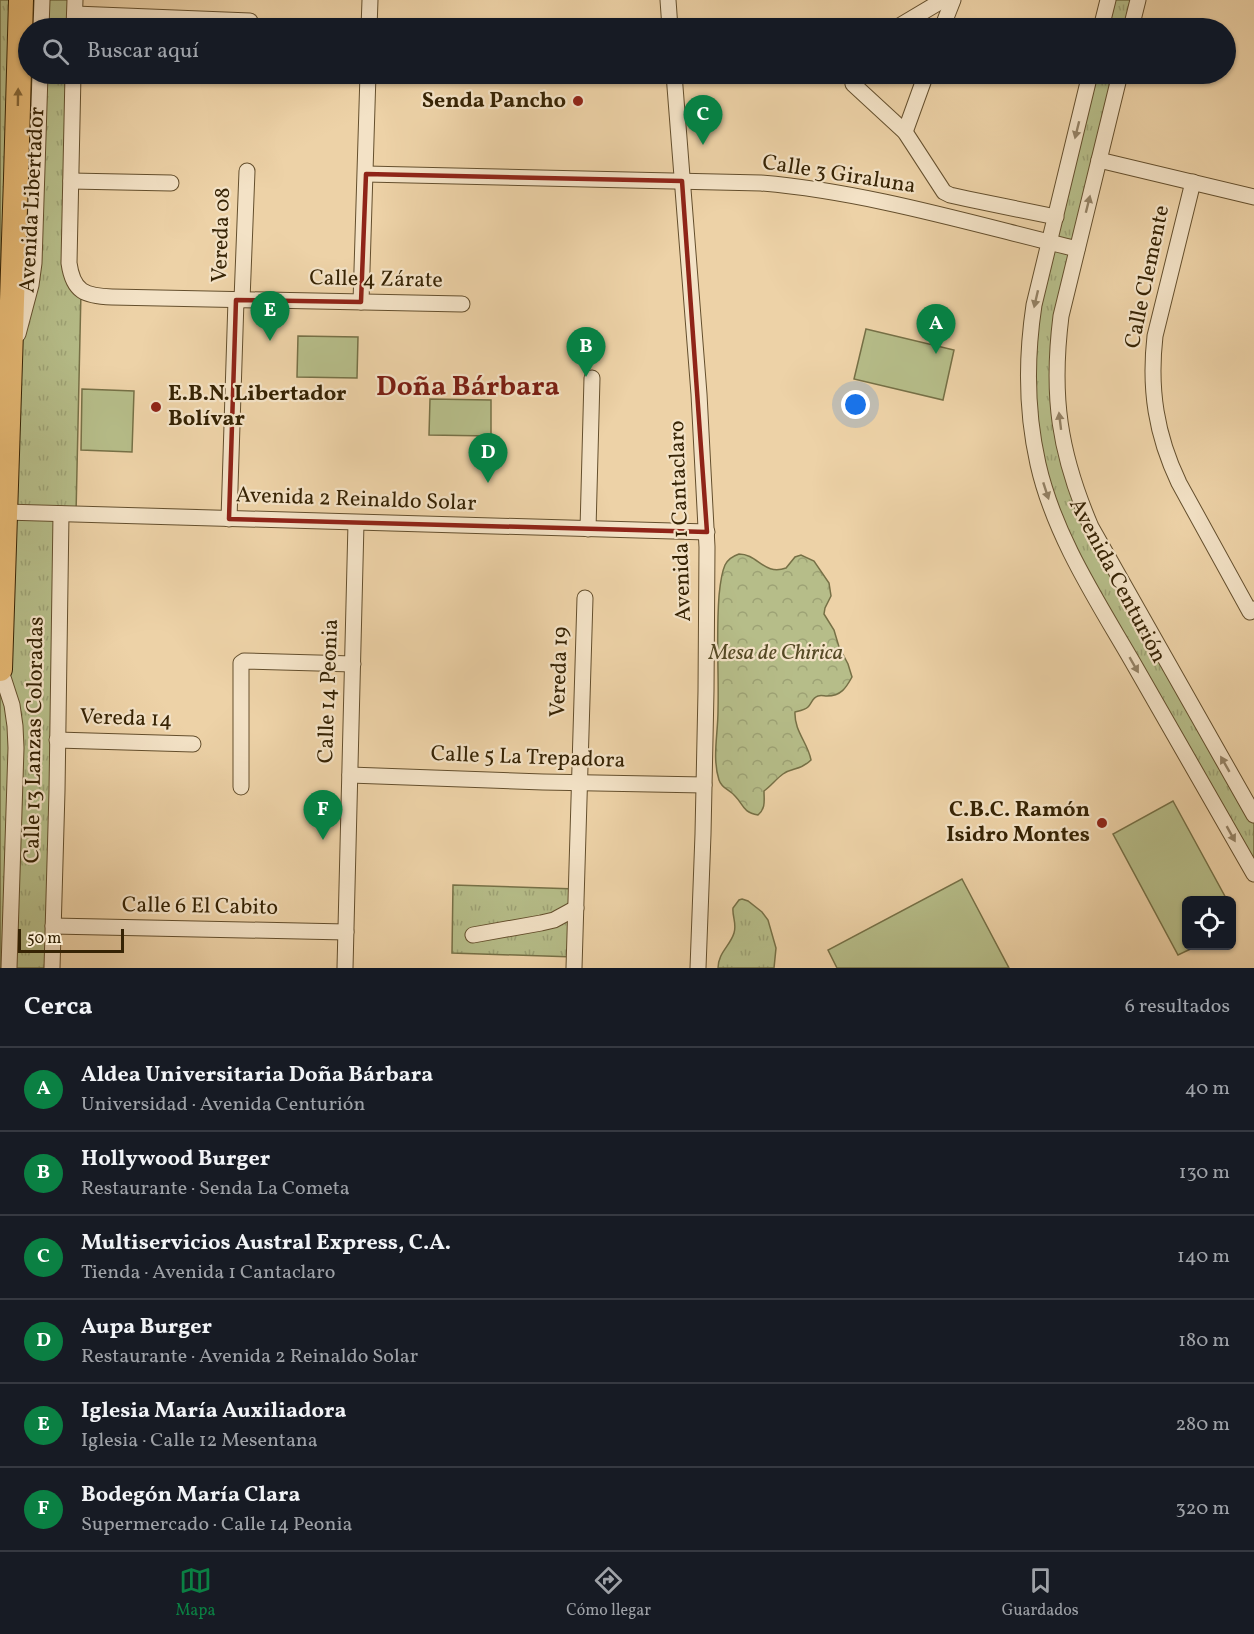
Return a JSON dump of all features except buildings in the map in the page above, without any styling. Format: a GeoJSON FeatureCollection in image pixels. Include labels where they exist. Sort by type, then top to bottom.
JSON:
{"type":"FeatureCollection","features":[{"type":"Feature","properties":{"kind":"main road","name":"Avenida Libertador"},"geometry":{"type":"LineString","coordinates":[[20,18],[21,0]]}},
{"type":"Feature","properties":{"kind":"main road","name":"Avenida Libertador"},"geometry":{"type":"LineString","coordinates":[[0,668],[2,512],[10,360],[18,84]]}},
{"type":"Feature","properties":{"kind":"street"},"geometry":{"type":"LineString","coordinates":[[41,18],[42,0]]}},
{"type":"Feature","properties":{"kind":"street"},"geometry":{"type":"LineString","coordinates":[[369,18],[370,0]]}},
{"type":"Feature","properties":{"kind":"street"},"geometry":{"type":"LineString","coordinates":[[668,0],[669,18]]}},
{"type":"Feature","properties":{"kind":"street"},"geometry":{"type":"LineString","coordinates":[[913,18],[943,0]]}},
{"type":"Feature","properties":{"kind":"street"},"geometry":{"type":"LineString","coordinates":[[946,18],[953,0]]}},
{"type":"Feature","properties":{"kind":"street"},"geometry":{"type":"LineString","coordinates":[[1104,18],[1108,0]]}},
{"type":"Feature","properties":{"kind":"street"},"geometry":{"type":"LineString","coordinates":[[1134,18],[1138,0]]}},
{"type":"Feature","properties":{"kind":"street"},"geometry":{"type":"LineString","coordinates":[[75,14],[121,18]]}},
{"type":"Feature","properties":{"kind":"street","name":"Avenida Libertador"},"geometry":{"type":"LineString","coordinates":[[10,360],[31,285],[40,84]]}},
{"type":"Feature","properties":{"kind":"street"},"geometry":{"type":"LineString","coordinates":[[73,84],[71,181],[171,183]]}},
{"type":"Feature","properties":{"kind":"street"},"geometry":{"type":"LineString","coordinates":[[361,302],[368,84]]}},
{"type":"Feature","properties":{"kind":"street","name":"Avenida 1 Cantaclaro"},"geometry":{"type":"LineString","coordinates":[[675,84],[699,394],[708,599],[698,968]]}},
{"type":"Feature","properties":{"kind":"street"},"geometry":{"type":"LineString","coordinates":[[853,84],[905,132],[944,192],[968,200],[1056,217]]}},
{"type":"Feature","properties":{"kind":"street"},"geometry":{"type":"LineString","coordinates":[[905,132],[922,84]]}},
{"type":"Feature","properties":{"kind":"street","name":"Avenida Centurión"},"geometry":{"type":"LineString","coordinates":[[1088,84],[1034,305],[1029,339],[1028,369],[1033,436],[1045,489],[1075,560],[1254,874]]}},
{"type":"Feature","properties":{"kind":"street","name":"Avenida Centurión"},"geometry":{"type":"LineString","coordinates":[[1118,84],[1061,316],[1057,356],[1058,406],[1062,436],[1068,467],[1091,527],[1254,815]]}},
{"type":"Feature","properties":{"kind":"street"},"geometry":{"type":"LineString","coordinates":[[1099,160],[1254,197]]}},
{"type":"Feature","properties":{"kind":"street","name":"Vereda 08"},"geometry":{"type":"LineString","coordinates":[[229,519],[247,171]]}},
{"type":"Feature","properties":{"kind":"street","name":"Calle 3 Giraluna"},"geometry":{"type":"LineString","coordinates":[[366,174],[761,183],[820,190],[905,207],[1077,249]]}},
{"type":"Feature","properties":{"kind":"street","name":"Calle 4 Zárate"},"geometry":{"type":"LineString","coordinates":[[71,181],[69,263],[76,286],[97,297],[462,304]]}},
{"type":"Feature","properties":{"kind":"street","name":"Calle Clemente"},"geometry":{"type":"LineString","coordinates":[[1193,182],[1155,336],[1153,392],[1163,442],[1170,463],[1192,509],[1252,611]]}},
{"type":"Feature","properties":{"kind":"street"},"geometry":{"type":"LineString","coordinates":[[588,529],[592,378]]}},
{"type":"Feature","properties":{"kind":"street","name":"Avenida 2 Reinaldo Solar"},"geometry":{"type":"LineString","coordinates":[[2,512],[706,532]]}},
{"type":"Feature","properties":{"kind":"street","name":"Calle 13 Lanzas Coloradas"},"geometry":{"type":"LineString","coordinates":[[52,968],[61,514]]}},
{"type":"Feature","properties":{"kind":"street","name":"Calle 14 Peonia"},"geometry":{"type":"LineString","coordinates":[[345,968],[356,523]]}},
{"type":"Feature","properties":{"kind":"street","name":"Vereda 19"},"geometry":{"type":"LineString","coordinates":[[574,968],[585,598]]}},
{"type":"Feature","properties":{"kind":"street"},"geometry":{"type":"LineString","coordinates":[[241,787],[241,663],[244,661],[353,664]]}},
{"type":"Feature","properties":{"kind":"street","name":"Avenida Libertador"},"geometry":{"type":"LineString","coordinates":[[0,668],[12,705],[16,748],[9,968]]}},
{"type":"Feature","properties":{"kind":"street","name":"Vereda 14"},"geometry":{"type":"LineString","coordinates":[[57,740],[193,744]]}},
{"type":"Feature","properties":{"kind":"street","name":"Calle 5 La Trepadora"},"geometry":{"type":"LineString","coordinates":[[350,775],[704,785]]}},
{"type":"Feature","properties":{"kind":"street"},"geometry":{"type":"LineString","coordinates":[[473,935],[554,920],[576,908]]}},
{"type":"Feature","properties":{"kind":"street","name":"Calle 6 El Cabito"},"geometry":{"type":"LineString","coordinates":[[53,926],[346,932]]}},
{"type":"Feature","properties":{"kind":"highlighted area"},"geometry":{"type":"Polygon","coordinates":[[[366,174],[682,181],[707,532],[229,519],[236,300],[361,302],[366,174]]]}},
{"type":"Feature","properties":{"kind":"green space"},"geometry":{"type":"Polygon","coordinates":[[[0,0],[75,0],[74,18],[18,18],[18,84],[73,84],[69,263],[81,291],[76,514],[61,514],[52,968],[10,968],[12,705],[9,968],[0,968],[0,0]]]}},
{"type":"Feature","properties":{"kind":"green space"},"geometry":{"type":"Polygon","coordinates":[[[1108,0],[1138,0],[1134,18],[1104,18],[1108,0]]]}},
{"type":"Feature","properties":{"kind":"green space"},"geometry":{"type":"Polygon","coordinates":[[[1088,84],[1118,84],[1084,220],[1056,377],[1079,499],[1254,815],[1254,874],[1121,643],[1045,489],[1028,369],[1088,84]]]}},
{"type":"Feature","properties":{"kind":"green space"},"geometry":{"type":"Polygon","coordinates":[[[866,329],[954,350],[943,400],[854,379],[866,329]]]}},
{"type":"Feature","properties":{"kind":"green space"},"geometry":{"type":"Polygon","coordinates":[[[298,336],[358,337],[357,378],[297,377],[298,336]]]}},
{"type":"Feature","properties":{"kind":"green space"},"geometry":{"type":"Polygon","coordinates":[[[82,389],[134,391],[132,452],[81,450],[82,389]]]}},
{"type":"Feature","properties":{"kind":"green space"},"geometry":{"type":"Polygon","coordinates":[[[430,399],[491,400],[491,436],[429,435],[430,399]]]}},
{"type":"Feature","properties":{"kind":"green space","name":"Mesa de Chirica"},"geometry":{"type":"Polygon","coordinates":[[[739,554],[778,570],[786,568],[795,557],[801,555],[814,561],[829,583],[831,596],[824,614],[834,630],[852,677],[839,693],[832,696],[818,696],[807,708],[795,712],[799,731],[811,760],[783,774],[764,791],[763,807],[758,815],[746,810],[722,785],[716,763],[720,588],[725,565],[739,554]]]}},
{"type":"Feature","properties":{"kind":"green space"},"geometry":{"type":"Polygon","coordinates":[[[1173,801],[1225,896],[1182,896],[1182,950],[1189,950],[1178,955],[1113,834],[1173,801]]]}},
{"type":"Feature","properties":{"kind":"green space"},"geometry":{"type":"Polygon","coordinates":[[[962,879],[1009,968],[837,968],[828,950],[962,879]]]}},
{"type":"Feature","properties":{"kind":"green space"},"geometry":{"type":"Polygon","coordinates":[[[453,885],[576,889],[574,957],[452,953],[453,885]]]}},
{"type":"Feature","properties":{"kind":"green space"},"geometry":{"type":"Polygon","coordinates":[[[742,899],[762,912],[768,920],[776,948],[774,968],[718,968],[720,958],[734,933],[733,908],[742,899]]]}},
{"type":"Feature","properties":{"kind":"place","name":"Senda Pancho"},"geometry":{"type":"Point","coordinates":[578,101]}},
{"type":"Feature","properties":{"kind":"place","name":"Multiservicios Austral Express, C.A."},"geometry":{"type":"Point","coordinates":[703,145]}},
{"type":"Feature","properties":{"kind":"place","name":"Iglesia María Auxiliadora"},"geometry":{"type":"Point","coordinates":[270,341]}},
{"type":"Feature","properties":{"kind":"place","name":"Aldea Universitaria Doña Bárbara"},"geometry":{"type":"Point","coordinates":[936,354]}},
{"type":"Feature","properties":{"kind":"place","name":"Hollywood Burger"},"geometry":{"type":"Point","coordinates":[586,377]}},
{"type":"Feature","properties":{"kind":"place","name":"E.B.N. Libertador Bolívar"},"geometry":{"type":"Point","coordinates":[156,407]}},
{"type":"Feature","properties":{"kind":"place","name":"Aupa Burger"},"geometry":{"type":"Point","coordinates":[488,483]}},
{"type":"Feature","properties":{"kind":"place","name":"C.B.C. Ramón Isidro Montes"},"geometry":{"type":"Point","coordinates":[1102,823]}},
{"type":"Feature","properties":{"kind":"place","name":"Bodegón María Clara"},"geometry":{"type":"Point","coordinates":[323,840]}},
{"type":"Feature","properties":{"kind":"district","name":"Doña Bárbara"},"geometry":{"type":"Point","coordinates":[468,387]}}]}
